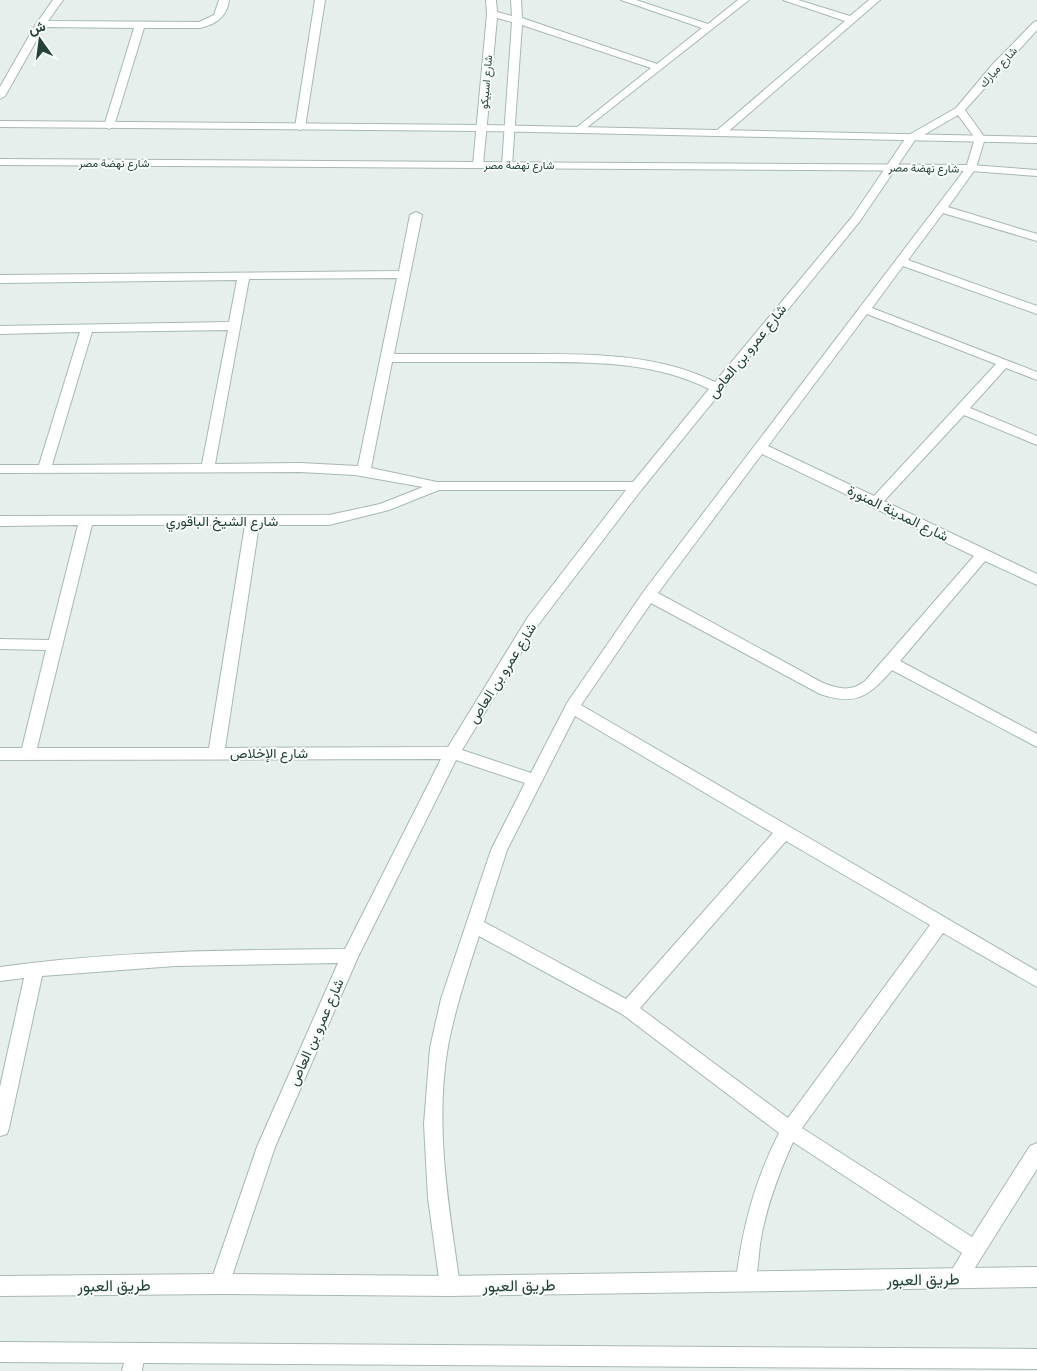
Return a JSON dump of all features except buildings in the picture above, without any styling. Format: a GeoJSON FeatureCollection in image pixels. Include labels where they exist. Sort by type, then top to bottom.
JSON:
{"type":"FeatureCollection","features":[{"type":"Feature","properties":{"kind":"street"},"geometry":{"type":"LineString","coordinates":[[0,96],[41,24],[58,0]]}},
{"type":"Feature","properties":{"kind":"street"},"geometry":{"type":"LineString","coordinates":[[41,24],[200,24],[212,22],[220,16],[224,0]]}},
{"type":"Feature","properties":{"kind":"street"},"geometry":{"type":"LineString","coordinates":[[300,127],[320,0]]}},
{"type":"Feature","properties":{"kind":"street","name":"شارع اسبيكو"},"geometry":{"type":"LineString","coordinates":[[478,165],[492,14],[491,0]]}},
{"type":"Feature","properties":{"kind":"street","name":"شارع اسبيكو"},"geometry":{"type":"LineString","coordinates":[[507,165],[517,20],[516,0]]}},
{"type":"Feature","properties":{"kind":"street"},"geometry":{"type":"LineString","coordinates":[[626,0],[709,27]]}},
{"type":"Feature","properties":{"kind":"street"},"geometry":{"type":"LineString","coordinates":[[580,130],[657,67],[744,0]]}},
{"type":"Feature","properties":{"kind":"street"},"geometry":{"type":"LineString","coordinates":[[788,0],[852,20]]}},
{"type":"Feature","properties":{"kind":"street"},"geometry":{"type":"LineString","coordinates":[[719,134],[875,0]]}},
{"type":"Feature","properties":{"kind":"street"},"geometry":{"type":"LineString","coordinates":[[492,14],[517,20],[657,67]]}},
{"type":"Feature","properties":{"kind":"street"},"geometry":{"type":"LineString","coordinates":[[109,126],[140,24]]}},
{"type":"Feature","properties":{"kind":"street","name":"شارع مبارك"},"geometry":{"type":"LineString","coordinates":[[911,138],[960,110],[996,67],[1037,24]]}},
{"type":"Feature","properties":{"kind":"street"},"geometry":{"type":"LineString","coordinates":[[960,110],[980,138]]}},
{"type":"Feature","properties":{"kind":"street"},"geometry":{"type":"LineString","coordinates":[[0,124],[482,128],[1037,140]]}},
{"type":"Feature","properties":{"kind":"street","name":"شارع عمرو بن العاص"},"geometry":{"type":"LineString","coordinates":[[220,1284],[266,1146],[350,956],[452,753],[533,621],[637,486],[856,219],[911,138]]}},
{"type":"Feature","properties":{"kind":"street"},"geometry":{"type":"LineString","coordinates":[[450,1286],[438,1198],[433,1124],[439,1048],[450,998],[499,850],[572,707],[649,595],[759,446],[971,168],[980,138]]}},
{"type":"Feature","properties":{"kind":"street","name":"شارع نهضة مصر"},"geometry":{"type":"LineString","coordinates":[[0,162],[971,168],[1037,173]]}},
{"type":"Feature","properties":{"kind":"street"},"geometry":{"type":"LineString","coordinates":[[940,208],[1037,238]]}},
{"type":"Feature","properties":{"kind":"street"},"geometry":{"type":"LineString","coordinates":[[364,470],[416,216]]}},
{"type":"Feature","properties":{"kind":"street"},"geometry":{"type":"LineString","coordinates":[[900,262],[1037,310]]}},
{"type":"Feature","properties":{"kind":"street"},"geometry":{"type":"LineString","coordinates":[[0,279],[404,274]]}},
{"type":"Feature","properties":{"kind":"street"},"geometry":{"type":"LineString","coordinates":[[208,468],[244,276]]}},
{"type":"Feature","properties":{"kind":"street"},"geometry":{"type":"LineString","coordinates":[[865,309],[1037,376]]}},
{"type":"Feature","properties":{"kind":"street"},"geometry":{"type":"LineString","coordinates":[[0,330],[235,326]]}},
{"type":"Feature","properties":{"kind":"street"},"geometry":{"type":"LineString","coordinates":[[44,469],[87,329]]}},
{"type":"Feature","properties":{"kind":"street"},"geometry":{"type":"LineString","coordinates":[[387,358],[577,358],[634,361],[689,374],[717,388]]}},
{"type":"Feature","properties":{"kind":"street"},"geometry":{"type":"LineString","coordinates":[[876,502],[1004,363]]}},
{"type":"Feature","properties":{"kind":"street"},"geometry":{"type":"LineString","coordinates":[[962,409],[1037,441]]}},
{"type":"Feature","properties":{"kind":"street","name":"شارع المدينة المنورة"},"geometry":{"type":"LineString","coordinates":[[759,446],[1037,580]]}},
{"type":"Feature","properties":{"kind":"street","name":"شارع الشيخ الباقوري"},"geometry":{"type":"LineString","coordinates":[[0,469],[305,467],[364,470],[405,476],[437,486],[637,486]]}},
{"type":"Feature","properties":{"kind":"street","name":"شارع الشيخ الباقوري"},"geometry":{"type":"LineString","coordinates":[[0,521],[329,520],[368,513],[405,502],[437,486]]}},
{"type":"Feature","properties":{"kind":"street"},"geometry":{"type":"LineString","coordinates":[[216,753],[253,520]]}},
{"type":"Feature","properties":{"kind":"street"},"geometry":{"type":"LineString","coordinates":[[28,754],[86,521]]}},
{"type":"Feature","properties":{"kind":"street"},"geometry":{"type":"LineString","coordinates":[[649,595],[830,692],[852,695],[863,691],[890,662],[983,554]]}},
{"type":"Feature","properties":{"kind":"street"},"geometry":{"type":"LineString","coordinates":[[0,644],[55,645]]}},
{"type":"Feature","properties":{"kind":"street"},"geometry":{"type":"LineString","coordinates":[[890,662],[1037,741]]}},
{"type":"Feature","properties":{"kind":"street"},"geometry":{"type":"LineString","coordinates":[[572,707],[1037,980]]}},
{"type":"Feature","properties":{"kind":"street","name":"شارع الإخلاص"},"geometry":{"type":"LineString","coordinates":[[0,754],[452,753],[534,780]]}},
{"type":"Feature","properties":{"kind":"street"},"geometry":{"type":"LineString","coordinates":[[628,1009],[784,832]]}},
{"type":"Feature","properties":{"kind":"street"},"geometry":{"type":"LineString","coordinates":[[746,1281],[750,1239],[759,1200],[773,1164],[790,1130],[941,923]]}},
{"type":"Feature","properties":{"kind":"street"},"geometry":{"type":"LineString","coordinates":[[474,925],[628,1009],[790,1130],[975,1250]]}},
{"type":"Feature","properties":{"kind":"street"},"geometry":{"type":"LineString","coordinates":[[0,974],[35,968],[187,957],[350,956]]}},
{"type":"Feature","properties":{"kind":"street"},"geometry":{"type":"LineString","coordinates":[[0,1128],[35,968]]}},
{"type":"Feature","properties":{"kind":"street"},"geometry":{"type":"LineString","coordinates":[[957,1278],[1037,1152]]}},
{"type":"Feature","properties":{"kind":"street","name":"طريق العبور"},"geometry":{"type":"LineString","coordinates":[[0,1286],[220,1284],[450,1286],[1037,1277]]}},
{"type":"Feature","properties":{"kind":"street"},"geometry":{"type":"LineString","coordinates":[[0,1352],[133,1362],[911,1365],[1037,1359]]}}]}
